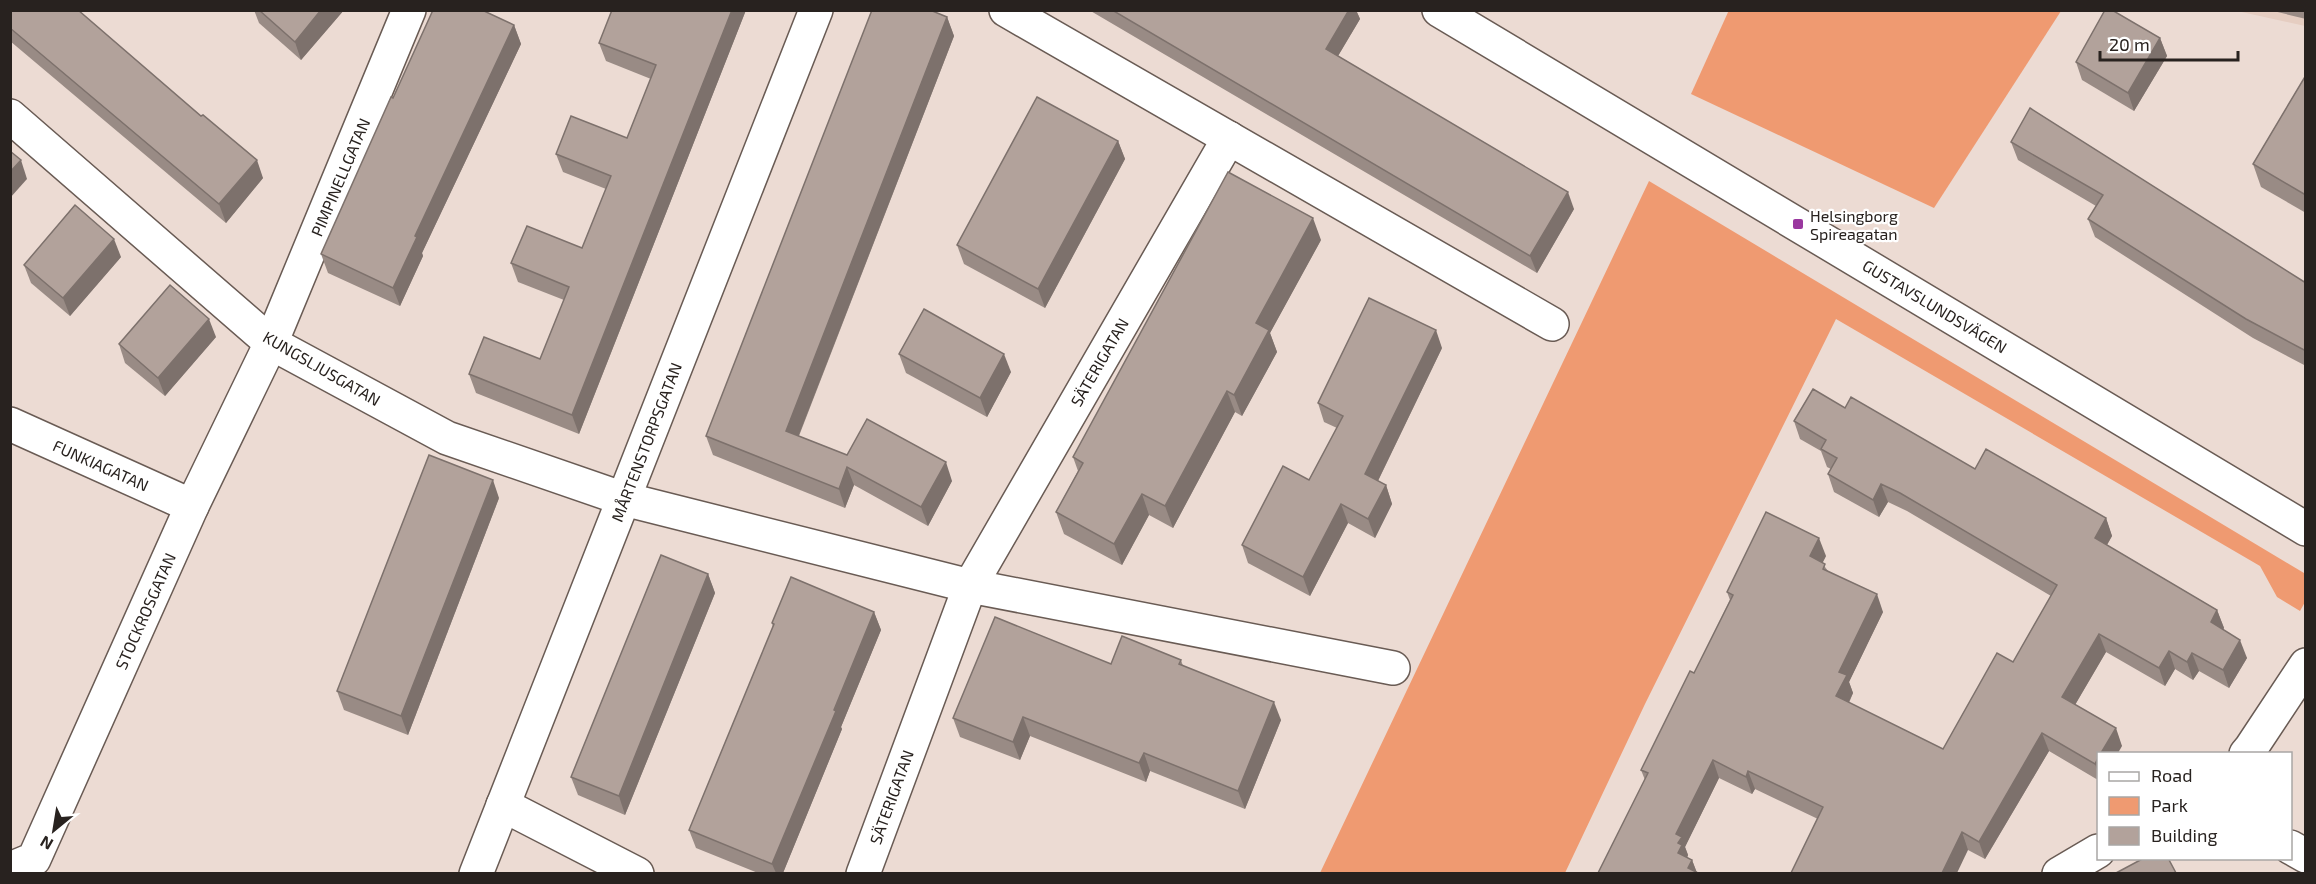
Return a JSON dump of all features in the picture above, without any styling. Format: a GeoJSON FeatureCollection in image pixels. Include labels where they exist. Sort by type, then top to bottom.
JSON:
{"type":"FeatureCollection","features":[{"type":"Feature","properties":{"kind":"street","name":"PIMPINELLGATAN"},"geometry":{"type":"LineString","coordinates":[[271,343],[409,10]]}},
{"type":"Feature","properties":{"kind":"street","name":"MÅRTENSTORPSGATAN"},"geometry":{"type":"LineString","coordinates":[[476,873],[816,10]]}},
{"type":"Feature","properties":{"kind":"street"},"geometry":{"type":"LineString","coordinates":[[1006,10],[1552,324]]}},
{"type":"Feature","properties":{"kind":"street","name":"GUSTAVSLUNDSVÄGEN"},"geometry":{"type":"LineString","coordinates":[[1439,10],[1471,19],[1832,244],[2306,529]]}},
{"type":"Feature","properties":{"kind":"street","name":"KUNGSLJUSGATAN"},"geometry":{"type":"LineString","coordinates":[[10,116],[271,343],[447,438],[624,499]]}},
{"type":"Feature","properties":{"kind":"street","name":"SÄTERIGATAN"},"geometry":{"type":"LineString","coordinates":[[863,873],[969,586],[1229,138]]}},
{"type":"Feature","properties":{"kind":"street","name":"STOCKROSGATAN"},"geometry":{"type":"LineString","coordinates":[[10,869],[34,859],[192,506],[271,343]]}},
{"type":"Feature","properties":{"kind":"street","name":"FUNKIAGATAN"},"geometry":{"type":"LineString","coordinates":[[10,424],[192,506]]}},
{"type":"Feature","properties":{"kind":"street"},"geometry":{"type":"LineString","coordinates":[[624,499],[969,586],[1393,668]]}},
{"type":"Feature","properties":{"kind":"street"},"geometry":{"type":"LineString","coordinates":[[2247,752],[2306,665]]}},
{"type":"Feature","properties":{"kind":"street"},"geometry":{"type":"LineString","coordinates":[[503,805],[637,873]]}},
{"type":"Feature","properties":{"kind":"street"},"geometry":{"type":"LineString","coordinates":[[2292,848],[2306,856]]}},
{"type":"Feature","properties":{"kind":"street"},"geometry":{"type":"LineString","coordinates":[[2059,873],[2097,852]]}},
{"type":"Feature","properties":{"kind":"shaded area"},"geometry":{"type":"Polygon","coordinates":[[[2237,11],[2305,11],[2305,26],[2237,11]]]}},
{"type":"Feature","properties":{"kind":"green space"},"geometry":{"type":"Polygon","coordinates":[[[1729,10],[2061,11],[1934,208],[1691,94],[1729,10]]]}},
{"type":"Feature","properties":{"kind":"green space"},"geometry":{"type":"Polygon","coordinates":[[[1649,181],[2304,573],[2305,602],[2300,611],[2277,597],[2260,566],[1836,319],[1645,704],[1565,873],[1320,873],[1649,181]]]}},
{"type":"Feature","properties":{"kind":"building"},"geometry":{"type":"Polygon","coordinates":[[[10,10],[78,10],[201,116],[203,115],[257,160],[219,204],[10,28],[10,10]]]}},
{"type":"Feature","properties":{"kind":"building"},"geometry":{"type":"Polygon","coordinates":[[[259,10],[321,10],[295,42],[259,10]]]}},
{"type":"Feature","properties":{"kind":"building"},"geometry":{"type":"Polygon","coordinates":[[[433,10],[482,10],[514,25],[393,288],[321,254],[391,97],[393,98],[433,10]]]}},
{"type":"Feature","properties":{"kind":"building"},"geometry":{"type":"Polygon","coordinates":[[[612,10],[732,10],[572,415],[469,374],[484,337],[540,359],[569,287],[511,263],[527,226],[582,248],[611,176],[556,154],[571,116],[627,138],[656,65],[599,43],[612,10]]]}},
{"type":"Feature","properties":{"kind":"building"},"geometry":{"type":"Polygon","coordinates":[[[872,10],[930,10],[947,17],[786,431],[847,455],[867,419],[946,462],[921,507],[847,467],[839,489],[706,436],[872,10]]]}},
{"type":"Feature","properties":{"kind":"building"},"geometry":{"type":"Polygon","coordinates":[[[1112,10],[1349,10],[1326,49],[1568,192],[1530,256],[1112,10]]]}},
{"type":"Feature","properties":{"kind":"building"},"geometry":{"type":"Polygon","coordinates":[[[2105,10],[2112,10],[2160,38],[2128,93],[2076,62],[2105,10]]]}},
{"type":"Feature","properties":{"kind":"building"},"geometry":{"type":"Polygon","coordinates":[[[2306,75],[2306,192],[2304,194],[2253,164],[2306,75]]]}},
{"type":"Feature","properties":{"kind":"building"},"geometry":{"type":"Polygon","coordinates":[[[1037,97],[1118,141],[1038,289],[957,245],[1037,97]]]}},
{"type":"Feature","properties":{"kind":"building"},"geometry":{"type":"Polygon","coordinates":[[[2030,108],[2306,283],[2306,351],[2246,319],[2088,219],[2103,195],[2011,142],[2030,108]]]}},
{"type":"Feature","properties":{"kind":"building"},"geometry":{"type":"Polygon","coordinates":[[[10,151],[21,160],[10,172],[10,151]]]}},
{"type":"Feature","properties":{"kind":"building"},"geometry":{"type":"Polygon","coordinates":[[[1228,172],[1313,218],[1256,323],[1269,330],[1234,395],[1227,391],[1165,506],[1142,494],[1114,544],[1056,512],[1083,463],[1073,457],[1228,172]]]}},
{"type":"Feature","properties":{"kind":"building"},"geometry":{"type":"Polygon","coordinates":[[[75,205],[114,239],[63,298],[24,265],[75,205]]]}},
{"type":"Feature","properties":{"kind":"building"},"geometry":{"type":"Polygon","coordinates":[[[170,285],[209,319],[158,378],[119,344],[170,285]]]}},
{"type":"Feature","properties":{"kind":"building"},"geometry":{"type":"Polygon","coordinates":[[[1369,298],[1436,330],[1365,474],[1386,485],[1368,519],[1341,504],[1303,577],[1242,545],[1283,466],[1309,480],[1343,416],[1318,403],[1369,298]]]}},
{"type":"Feature","properties":{"kind":"building"},"geometry":{"type":"Polygon","coordinates":[[[924,309],[1004,354],[980,398],[899,354],[924,309]]]}},
{"type":"Feature","properties":{"kind":"building"},"geometry":{"type":"Polygon","coordinates":[[[1813,389],[1845,408],[1851,397],[1975,469],[1986,449],[2106,518],[2095,538],[2217,610],[2211,622],[2240,640],[2223,670],[2192,653],[2187,662],[2169,651],[2159,668],[2099,634],[2062,697],[2116,728],[2102,752],[2097,752],[2095,764],[2042,733],[1979,842],[1962,832],[1942,873],[1791,873],[1823,807],[1748,771],[1746,777],[1713,760],[1676,834],[1682,837],[1678,843],[1682,845],[1678,853],[1692,860],[1688,868],[1698,873],[1598,873],[1648,773],[1641,770],[1690,671],[1694,673],[1733,595],[1727,592],[1766,512],[1819,538],[1810,556],[1825,564],[1823,569],[1877,594],[1839,672],[1847,675],[1836,696],[1943,749],[1997,653],[2013,662],[2057,585],[1900,493],[1881,484],[1873,500],[1828,474],[1837,458],[1821,449],[1826,440],[1794,421],[1813,389]]]}},
{"type":"Feature","properties":{"kind":"building"},"geometry":{"type":"Polygon","coordinates":[[[429,455],[493,480],[401,716],[337,691],[429,455]]]}},
{"type":"Feature","properties":{"kind":"building"},"geometry":{"type":"Polygon","coordinates":[[[661,555],[708,574],[619,796],[571,777],[661,555]]]}},
{"type":"Feature","properties":{"kind":"building"},"geometry":{"type":"Polygon","coordinates":[[[791,577],[874,612],[834,710],[836,711],[772,864],[689,830],[774,624],[772,623],[791,577]]]}},
{"type":"Feature","properties":{"kind":"building"},"geometry":{"type":"Polygon","coordinates":[[[995,617],[1111,664],[1122,636],[1181,660],[1179,664],[1274,702],[1238,791],[1144,753],[1139,763],[1023,717],[1013,742],[953,718],[995,617]]]}},
{"type":"Feature","properties":{"kind":"building"},"geometry":{"type":"Polygon","coordinates":[[[2140,860],[2169,860],[2176,873],[2116,873],[2140,860]]]}},
{"type":"Feature","properties":{"kind":"place","name":"Helsingborg Spireagatan"},"geometry":{"type":"Point","coordinates":[1798,224]}}]}
